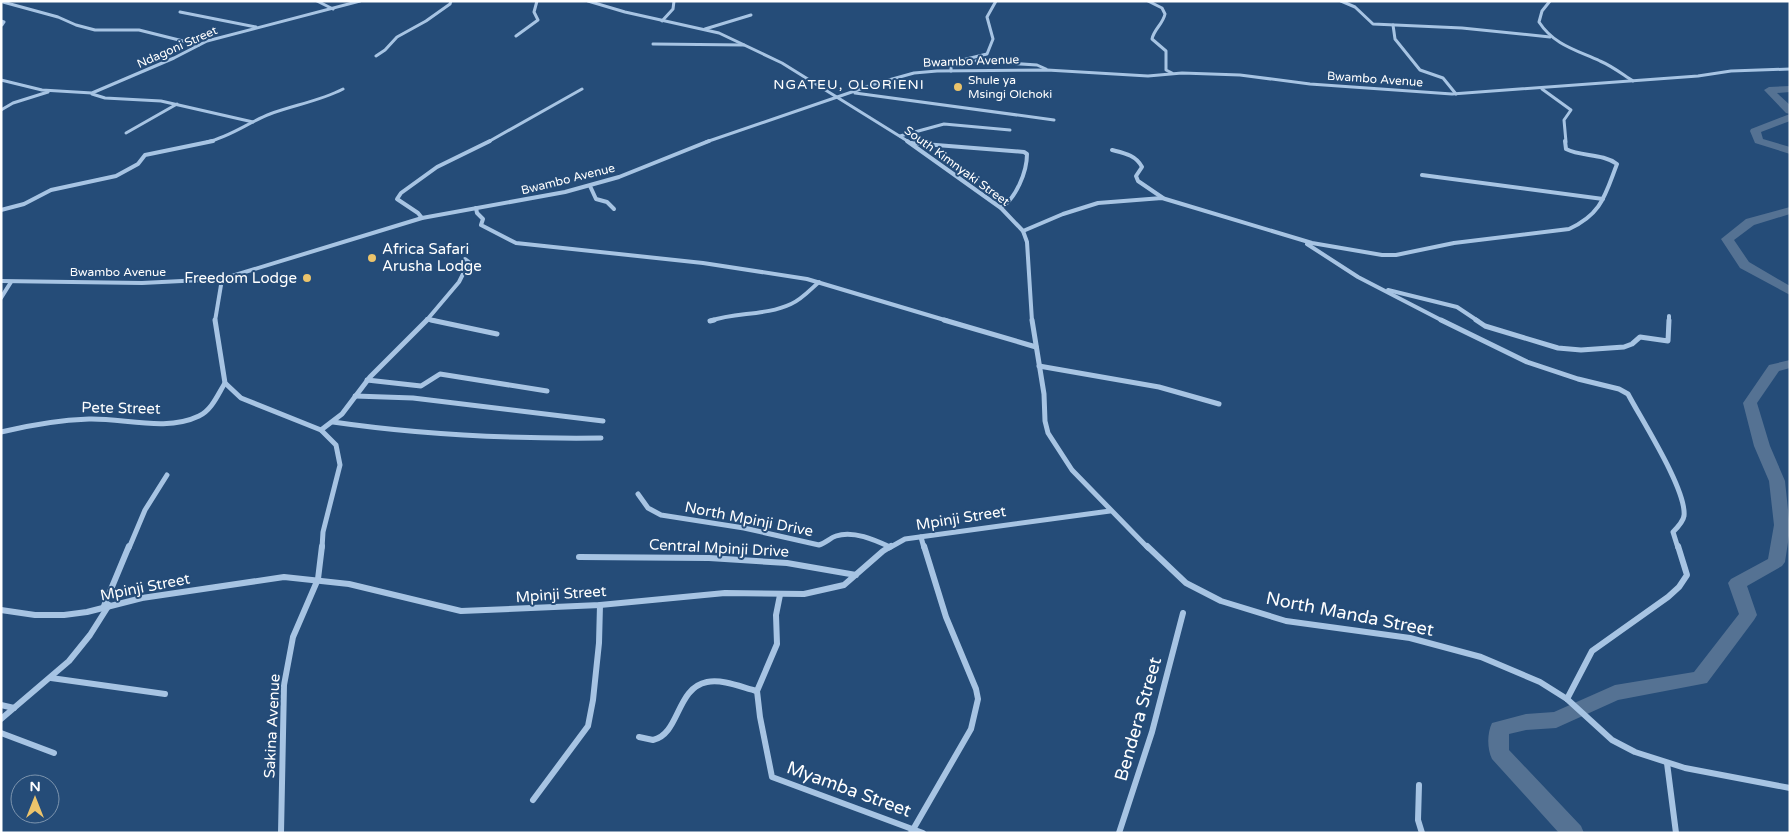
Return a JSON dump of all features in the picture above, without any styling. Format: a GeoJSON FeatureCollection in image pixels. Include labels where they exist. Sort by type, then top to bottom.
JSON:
{"type":"FeatureCollection","features":[{"type":"Feature","properties":{"kind":"street"},"geometry":{"type":"LineString","coordinates":[[2,2],[10,1]]}},
{"type":"Feature","properties":{"kind":"street"},"geometry":{"type":"LineString","coordinates":[[317,1],[318,4],[334,9]]}},
{"type":"Feature","properties":{"kind":"street","name":"Ndagoni Street"},"geometry":{"type":"LineString","coordinates":[[1,80],[35,89],[92,93],[174,58],[214,38],[360,1]]}},
{"type":"Feature","properties":{"kind":"street"},"geometry":{"type":"LineString","coordinates":[[376,56],[385,50],[397,37],[426,21],[451,1]]}},
{"type":"Feature","properties":{"kind":"street"},"geometry":{"type":"LineString","coordinates":[[516,36],[538,20],[534,12],[537,1]]}},
{"type":"Feature","properties":{"kind":"street","name":"South Kimnyaki Street"},"geometry":{"type":"LineString","coordinates":[[588,1],[728,36],[782,63],[837,99],[900,136],[1001,208],[1024,231]]}},
{"type":"Feature","properties":{"kind":"street"},"geometry":{"type":"LineString","coordinates":[[662,20],[673,9],[674,1]]}},
{"type":"Feature","properties":{"kind":"street"},"geometry":{"type":"LineString","coordinates":[[951,71],[952,62],[984,56],[989,52],[993,39],[986,17],[996,1]]}},
{"type":"Feature","properties":{"kind":"street"},"geometry":{"type":"LineString","coordinates":[[1148,1],[1158,5],[1165,14],[1162,24],[1153,32],[1152,39],[1166,50],[1166,70],[1172,73]]}},
{"type":"Feature","properties":{"kind":"street"},"geometry":{"type":"LineString","coordinates":[[1341,1],[1355,6],[1373,24],[1462,28],[1550,37]]}},
{"type":"Feature","properties":{"kind":"street"},"geometry":{"type":"LineString","coordinates":[[1550,1],[1542,11],[1539,22],[1550,37],[1562,47],[1597,59],[1633,81]]}},
{"type":"Feature","properties":{"kind":"street"},"geometry":{"type":"LineString","coordinates":[[2,2],[58,17],[76,25],[95,30],[139,30],[199,45]]}},
{"type":"Feature","properties":{"kind":"street"},"geometry":{"type":"LineString","coordinates":[[180,12],[257,27]]}},
{"type":"Feature","properties":{"kind":"street"},"geometry":{"type":"LineString","coordinates":[[704,29],[751,16]]}},
{"type":"Feature","properties":{"kind":"street"},"geometry":{"type":"LineString","coordinates":[[1393,24],[1395,40],[1420,70],[1441,76],[1456,94]]}},
{"type":"Feature","properties":{"kind":"street"},"geometry":{"type":"LineString","coordinates":[[653,44],[747,45]]}},
{"type":"Feature","properties":{"kind":"street"},"geometry":{"type":"LineString","coordinates":[[968,60],[1037,65],[1046,70]]}},
{"type":"Feature","properties":{"kind":"street","name":"Bwambo Avenue"},"geometry":{"type":"LineString","coordinates":[[1,281],[142,283],[222,279],[422,218],[590,186],[619,178],[730,133],[906,75],[951,71],[1046,70],[1148,76],[1163,76],[1172,73],[1240,75],[1310,84],[1456,94],[1698,76],[1731,71],[1790,69]]}},
{"type":"Feature","properties":{"kind":"street"},"geometry":{"type":"LineString","coordinates":[[1,210],[23,205],[50,190],[109,178],[142,162],[145,155],[155,151],[214,140],[293,106],[325,98],[343,89]]}},
{"type":"Feature","properties":{"kind":"street"},"geometry":{"type":"LineString","coordinates":[[422,218],[418,213],[397,199],[401,193],[429,171],[462,156],[544,112],[582,89]]}},
{"type":"Feature","properties":{"kind":"street"},"geometry":{"type":"LineString","coordinates":[[1112,150],[1126,154],[1140,163],[1142,167],[1136,176],[1138,181],[1164,198],[1299,239],[1369,254],[1396,255],[1460,242],[1569,229],[1587,219],[1600,207],[1617,164],[1610,159],[1572,153],[1566,149],[1564,120],[1571,110],[1541,89]]}},
{"type":"Feature","properties":{"kind":"street"},"geometry":{"type":"LineString","coordinates":[[1,110],[23,99],[56,91]]}},
{"type":"Feature","properties":{"kind":"street"},"geometry":{"type":"LineString","coordinates":[[854,92],[1054,120]]}},
{"type":"Feature","properties":{"kind":"street"},"geometry":{"type":"LineString","coordinates":[[92,93],[105,98],[147,99],[177,104],[253,122]]}},
{"type":"Feature","properties":{"kind":"street"},"geometry":{"type":"LineString","coordinates":[[126,133],[177,104]]}},
{"type":"Feature","properties":{"kind":"street"},"geometry":{"type":"LineString","coordinates":[[900,136],[944,124],[1010,130]]}},
{"type":"Feature","properties":{"kind":"street"},"geometry":{"type":"LineString","coordinates":[[909,143],[1012,149],[1024,152],[1027,159],[1017,190],[1010,202],[1001,208]]}},
{"type":"Feature","properties":{"kind":"street"},"geometry":{"type":"LineString","coordinates":[[1422,175],[1603,199]]}},
{"type":"Feature","properties":{"kind":"street"},"geometry":{"type":"LineString","coordinates":[[590,186],[596,199],[607,202],[614,209]]}},
{"type":"Feature","properties":{"kind":"street"},"geometry":{"type":"LineString","coordinates":[[1110,512],[1072,470],[1048,433],[1032,322],[1029,257],[1024,231],[1063,214],[1098,203],[1164,198]]}},
{"type":"Feature","properties":{"kind":"street"},"geometry":{"type":"LineString","coordinates":[[476,208],[477,213],[483,219],[482,226],[516,243],[704,263],[819,282],[1036,347]]}},
{"type":"Feature","properties":{"kind":"street"},"geometry":{"type":"LineString","coordinates":[[1299,239],[1358,277],[1474,338],[1514,356],[1578,379],[1625,390],[1664,458],[1684,505],[1684,517],[1673,532],[1687,575],[1679,587],[1668,597],[1592,651],[1567,699]]}},
{"type":"Feature","properties":{"kind":"street"},"geometry":{"type":"LineString","coordinates":[[321,430],[333,422],[367,380],[428,318],[459,282],[468,268],[469,262],[465,259]]}},
{"type":"Feature","properties":{"kind":"street"},"geometry":{"type":"LineString","coordinates":[[222,279],[214,324],[220,344],[225,383]]}},
{"type":"Feature","properties":{"kind":"street"},"geometry":{"type":"LineString","coordinates":[[1,298],[11,282]]}},
{"type":"Feature","properties":{"kind":"street"},"geometry":{"type":"LineString","coordinates":[[710,321],[725,316],[751,315],[792,304],[819,282]]}},
{"type":"Feature","properties":{"kind":"street"},"geometry":{"type":"LineString","coordinates":[[1383,289],[1445,303],[1457,307],[1485,326],[1509,335],[1571,350],[1624,347],[1632,344],[1640,337],[1668,341],[1669,316]]}},
{"type":"Feature","properties":{"kind":"street"},"geometry":{"type":"LineString","coordinates":[[428,318],[497,334]]}},
{"type":"Feature","properties":{"kind":"street"},"geometry":{"type":"LineString","coordinates":[[1039,366],[1159,387],[1219,404]]}},
{"type":"Feature","properties":{"kind":"street"},"geometry":{"type":"LineString","coordinates":[[367,380],[421,386],[428,384],[435,376],[440,374],[547,391]]}},
{"type":"Feature","properties":{"kind":"street","name":"Sakina Avenue"},"geometry":{"type":"LineString","coordinates":[[225,383],[241,398],[321,430],[336,446],[340,465],[323,532],[321,567],[318,579],[294,637],[284,685],[281,833]]}},
{"type":"Feature","properties":{"kind":"street","name":"Pete Street"},"geometry":{"type":"LineString","coordinates":[[1,432],[91,419],[161,422],[189,419],[200,416],[207,411],[225,383]]}},
{"type":"Feature","properties":{"kind":"street"},"geometry":{"type":"LineString","coordinates":[[354,396],[414,398],[603,421]]}},
{"type":"Feature","properties":{"kind":"street"},"geometry":{"type":"LineString","coordinates":[[333,422],[384,430],[495,438],[601,438]]}},
{"type":"Feature","properties":{"kind":"street"},"geometry":{"type":"LineString","coordinates":[[1,719],[69,661],[90,635],[106,606],[138,524],[167,475]]}},
{"type":"Feature","properties":{"kind":"street","name":"North Mpinji Drive"},"geometry":{"type":"LineString","coordinates":[[638,494],[648,508],[661,515],[744,528],[819,545],[834,537],[845,535],[868,538],[890,547]]}},
{"type":"Feature","properties":{"kind":"street","name":"North Manda Street"},"geometry":{"type":"LineString","coordinates":[[1110,512],[1186,583],[1221,601],[1286,621],[1410,638],[1454,649],[1526,675],[1567,699],[1612,740],[1635,752],[1668,763]]}},
{"type":"Feature","properties":{"kind":"street","name":"Mpinji Street"},"geometry":{"type":"LineString","coordinates":[[1,610],[35,615],[64,616],[142,598],[284,577],[318,579],[349,584],[461,611],[600,605],[725,593],[804,594],[844,585],[890,547],[905,539],[1043,518],[1110,512]]}},
{"type":"Feature","properties":{"kind":"street"},"geometry":{"type":"LineString","coordinates":[[913,831],[972,729],[978,699],[976,689],[946,617],[921,537]]}},
{"type":"Feature","properties":{"kind":"street","name":"Central Mpinji Drive"},"geometry":{"type":"LineString","coordinates":[[579,557],[717,558],[788,563],[856,575]]}},
{"type":"Feature","properties":{"kind":"street","name":"Myamba Street"},"geometry":{"type":"LineString","coordinates":[[780,595],[776,615],[777,644],[757,691],[772,778],[913,831],[923,833]]}},
{"type":"Feature","properties":{"kind":"street"},"geometry":{"type":"LineString","coordinates":[[533,800],[588,726],[593,700],[599,642],[600,605]]}},
{"type":"Feature","properties":{"kind":"street","name":"Bendera Street"},"geometry":{"type":"LineString","coordinates":[[1119,833],[1152,732],[1183,613]]}},
{"type":"Feature","properties":{"kind":"street"},"geometry":{"type":"LineString","coordinates":[[50,678],[165,694]]}},
{"type":"Feature","properties":{"kind":"street"},"geometry":{"type":"LineString","coordinates":[[639,737],[651,741],[663,736],[685,698],[700,684],[716,682],[757,691]]}},
{"type":"Feature","properties":{"kind":"street"},"geometry":{"type":"LineString","coordinates":[[1,705],[14,708]]}},
{"type":"Feature","properties":{"kind":"street"},"geometry":{"type":"LineString","coordinates":[[1,733],[54,753]]}},
{"type":"Feature","properties":{"kind":"street"},"geometry":{"type":"LineString","coordinates":[[1676,833],[1668,763],[1767,785],[1790,788]]}},
{"type":"Feature","properties":{"kind":"street"},"geometry":{"type":"LineString","coordinates":[[1419,785],[1418,820],[1422,833]]}},
{"type":"Feature","properties":{"kind":"waterway"},"geometry":{"type":"LineString","coordinates":[[1790,89],[1769,90],[1790,111]]}},
{"type":"Feature","properties":{"kind":"waterway"},"geometry":{"type":"LineString","coordinates":[[1790,117],[1755,131],[1759,141],[1790,151]]}},
{"type":"Feature","properties":{"kind":"waterway"},"geometry":{"type":"LineString","coordinates":[[1790,210],[1750,222],[1727,239],[1744,265],[1790,291]]}},
{"type":"Feature","properties":{"kind":"waterway"},"geometry":{"type":"LineString","coordinates":[[1573,833],[1499,753],[1499,729],[1526,722],[1556,720],[1615,693],[1700,678],[1748,615],[1737,583],[1776,562],[1782,525],[1777,481],[1762,446],[1750,403],[1774,368],[1790,364]]}},
{"type":"Feature","properties":{"kind":"place","name":"Shule ya Msingi Olchoki"},"geometry":{"type":"Point","coordinates":[958,87]}},
{"type":"Feature","properties":{"kind":"place","name":"Africa Safari Arusha Lodge"},"geometry":{"type":"Point","coordinates":[372,258]}},
{"type":"Feature","properties":{"kind":"place","name":"Freedom Lodge"},"geometry":{"type":"Point","coordinates":[307,278]}},
{"type":"Feature","properties":{"kind":"district","name":"NGATEU, OLORIENI"},"geometry":{"type":"Point","coordinates":[849,84]}}]}
